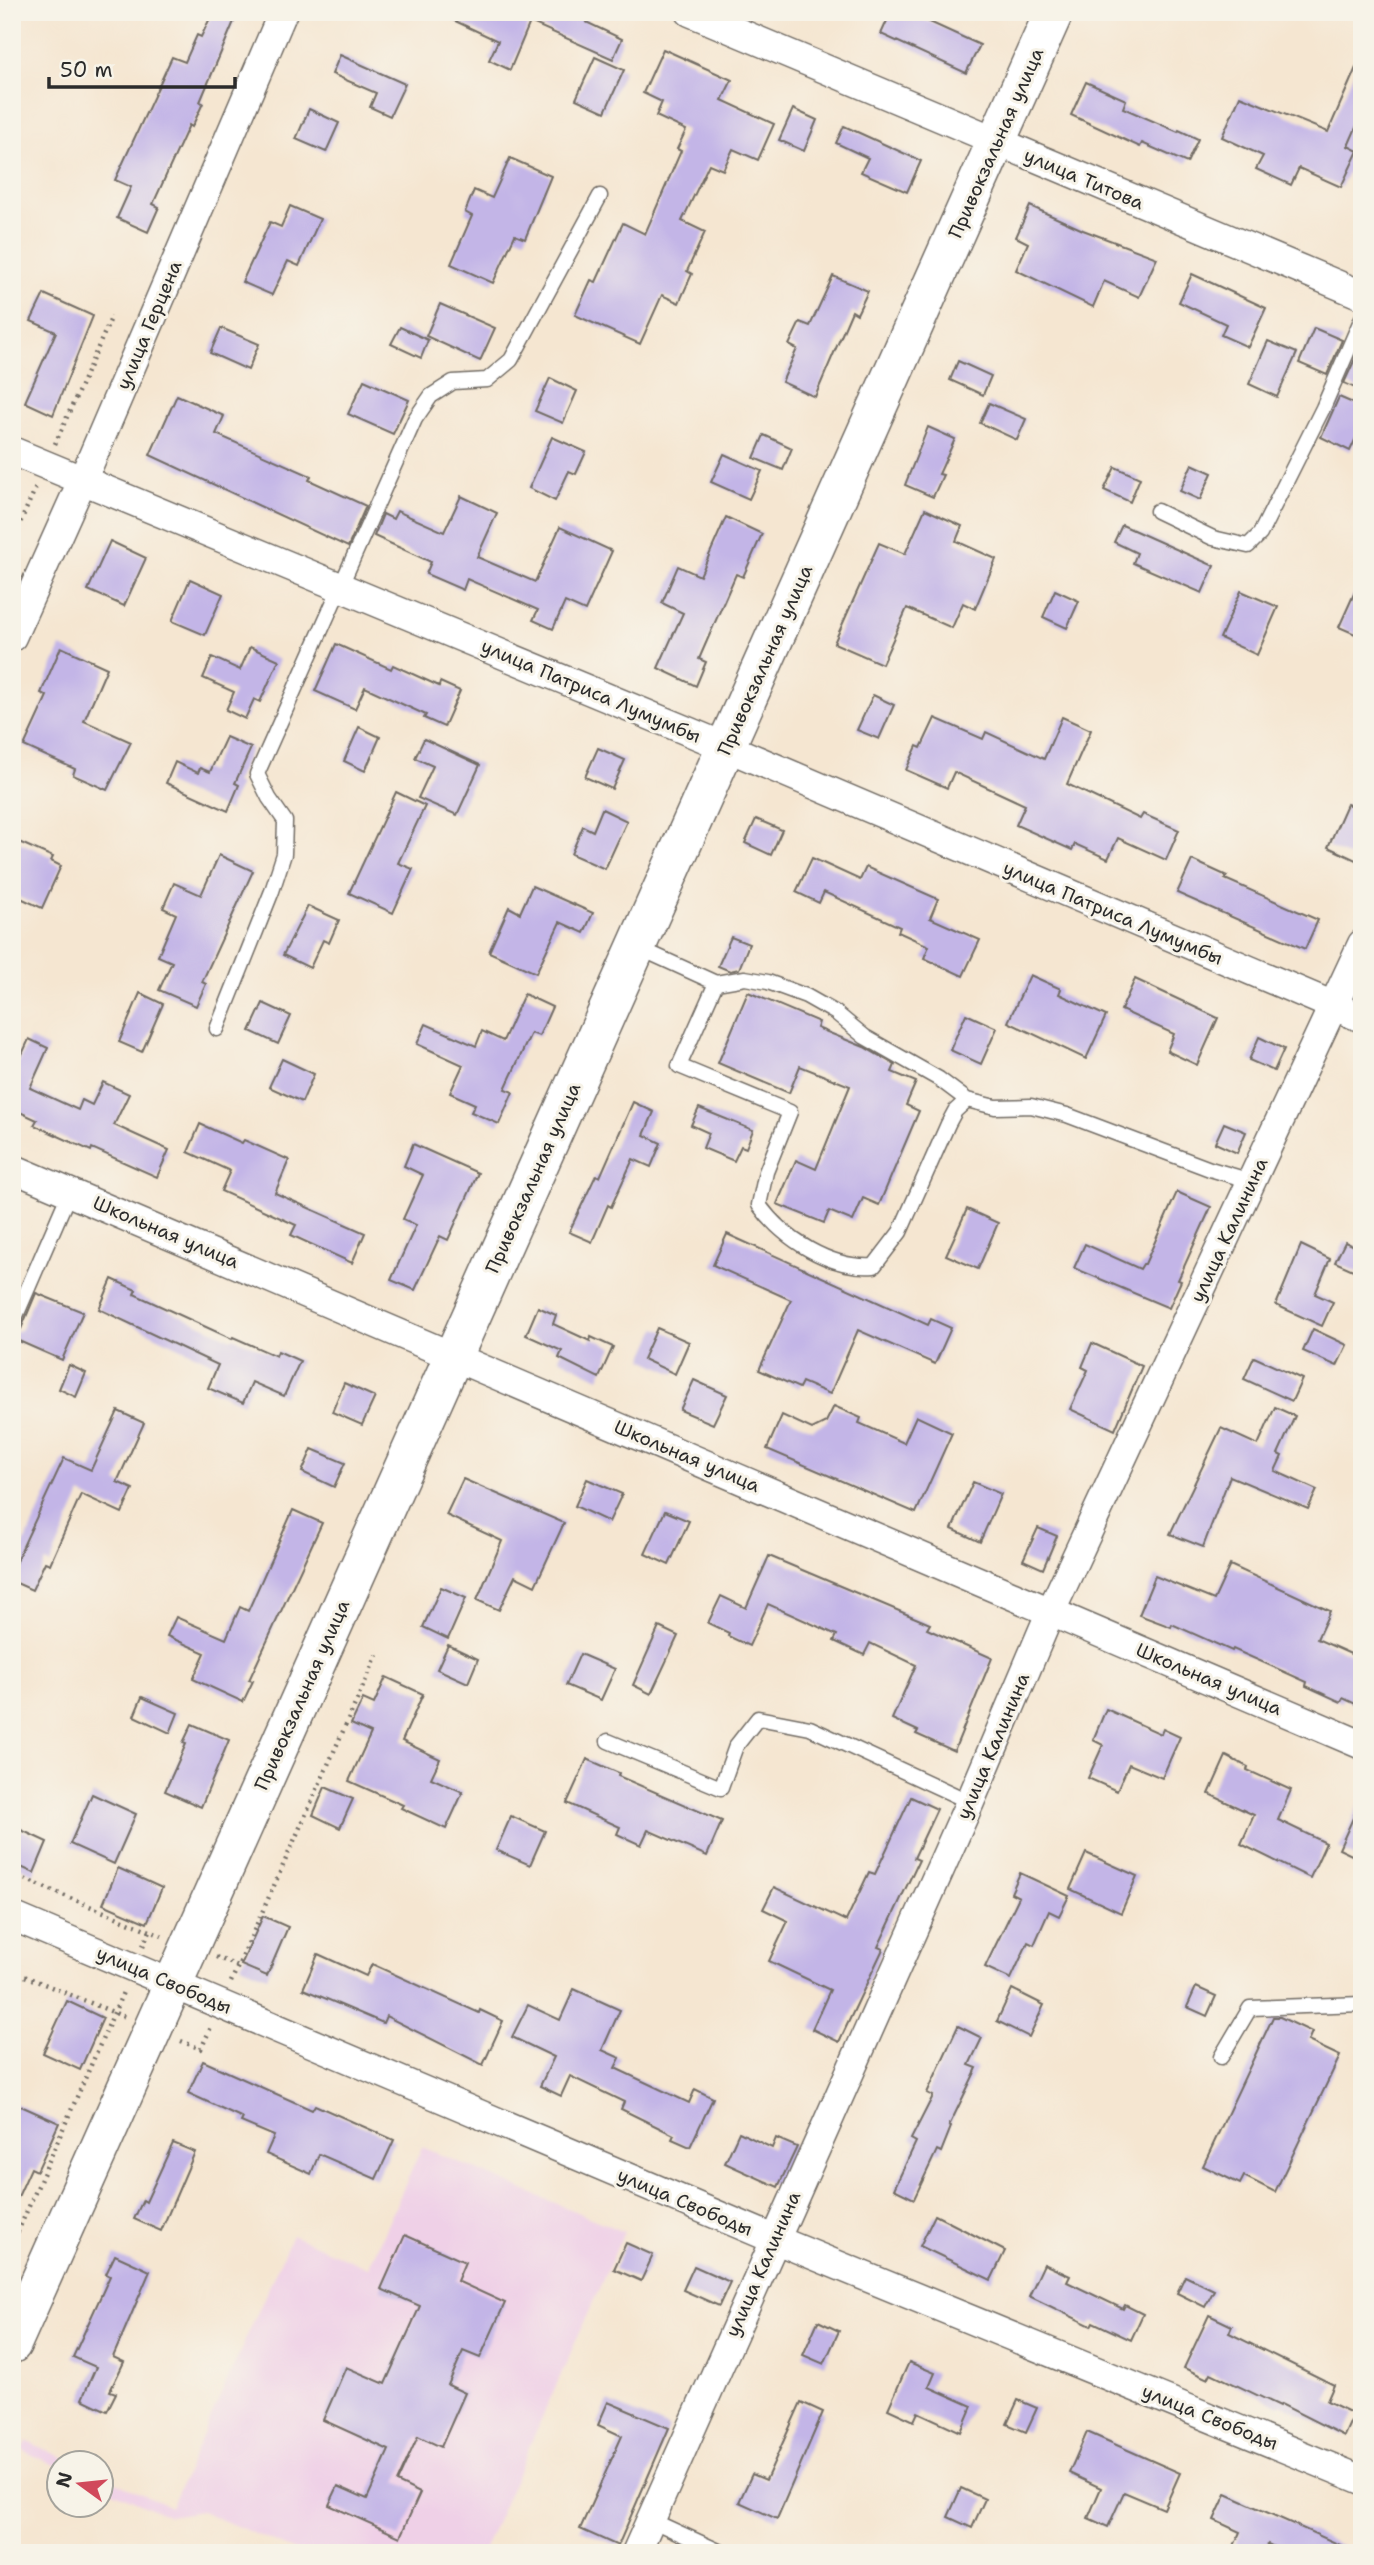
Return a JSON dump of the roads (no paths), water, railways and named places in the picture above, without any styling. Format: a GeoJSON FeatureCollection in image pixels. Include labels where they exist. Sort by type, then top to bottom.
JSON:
{"type":"FeatureCollection","features":[{"type":"Feature","properties":{"kind":"street","name":"улица Герцена"},"geometry":{"type":"LineString","coordinates":[[12,637],[83,479],[283,12]]}},
{"type":"Feature","properties":{"kind":"street","name":"улица Титова"},"geometry":{"type":"LineString","coordinates":[[690,12],[1362,295]]}},
{"type":"Feature","properties":{"kind":"street","name":"Привокзальная улица"},"geometry":{"type":"LineString","coordinates":[[12,2344],[1054,12]]}},
{"type":"Feature","properties":{"kind":"street","name":"улица Патриса Лумумбы"},"geometry":{"type":"LineString","coordinates":[[12,451],[726,747],[1362,1018]]}},
{"type":"Feature","properties":{"kind":"street","name":"улица Калинина"},"geometry":{"type":"LineString","coordinates":[[636,2553],[970,1802],[1051,1611],[1335,1007],[1362,944]]}},
{"type":"Feature","properties":{"kind":"street","name":"Школьная улица"},"geometry":{"type":"LineString","coordinates":[[12,1168],[1362,1745]]}},
{"type":"Feature","properties":{"kind":"street","name":"улица Свободы"},"geometry":{"type":"LineString","coordinates":[[12,1916],[774,2239],[1362,2480]]}},
{"type":"Feature","properties":{"kind":"lane"},"geometry":{"type":"LineString","coordinates":[[217,1028],[272,891],[284,853],[285,821],[257,774],[401,456],[415,419],[431,397],[453,382],[487,380],[511,360],[600,196]]}},
{"type":"Feature","properties":{"kind":"lane"},"geometry":{"type":"LineString","coordinates":[[1157,511],[1213,538],[1248,546],[1260,534],[1317,419],[1362,318]]}},
{"type":"Feature","properties":{"kind":"lane"},"geometry":{"type":"LineString","coordinates":[[637,947],[716,983],[745,978],[768,982],[806,996],[836,1013],[865,1037],[939,1079],[967,1100],[995,1107],[1031,1107],[1067,1115],[1210,1169],[1251,1181]]}},
{"type":"Feature","properties":{"kind":"lane"},"geometry":{"type":"LineString","coordinates":[[716,983],[679,1066],[790,1112],[760,1190],[760,1205],[772,1223],[798,1243],[859,1267],[874,1266],[900,1232],[948,1124],[955,1111],[967,1100]]}},
{"type":"Feature","properties":{"kind":"lane"},"geometry":{"type":"LineString","coordinates":[[12,1325],[70,1191]]}},
{"type":"Feature","properties":{"kind":"lane"},"geometry":{"type":"LineString","coordinates":[[12,1473],[12,1479]]}},
{"type":"Feature","properties":{"kind":"lane"},"geometry":{"type":"LineString","coordinates":[[608,1741],[721,1788],[736,1746],[758,1718],[810,1728],[970,1802]]}},
{"type":"Feature","properties":{"kind":"lane"},"geometry":{"type":"LineString","coordinates":[[1221,2057],[1250,2008],[1362,2004]]}},
{"type":"Feature","properties":{"kind":"lane"},"geometry":{"type":"LineString","coordinates":[[651,2520],[723,2553]]}}]}
